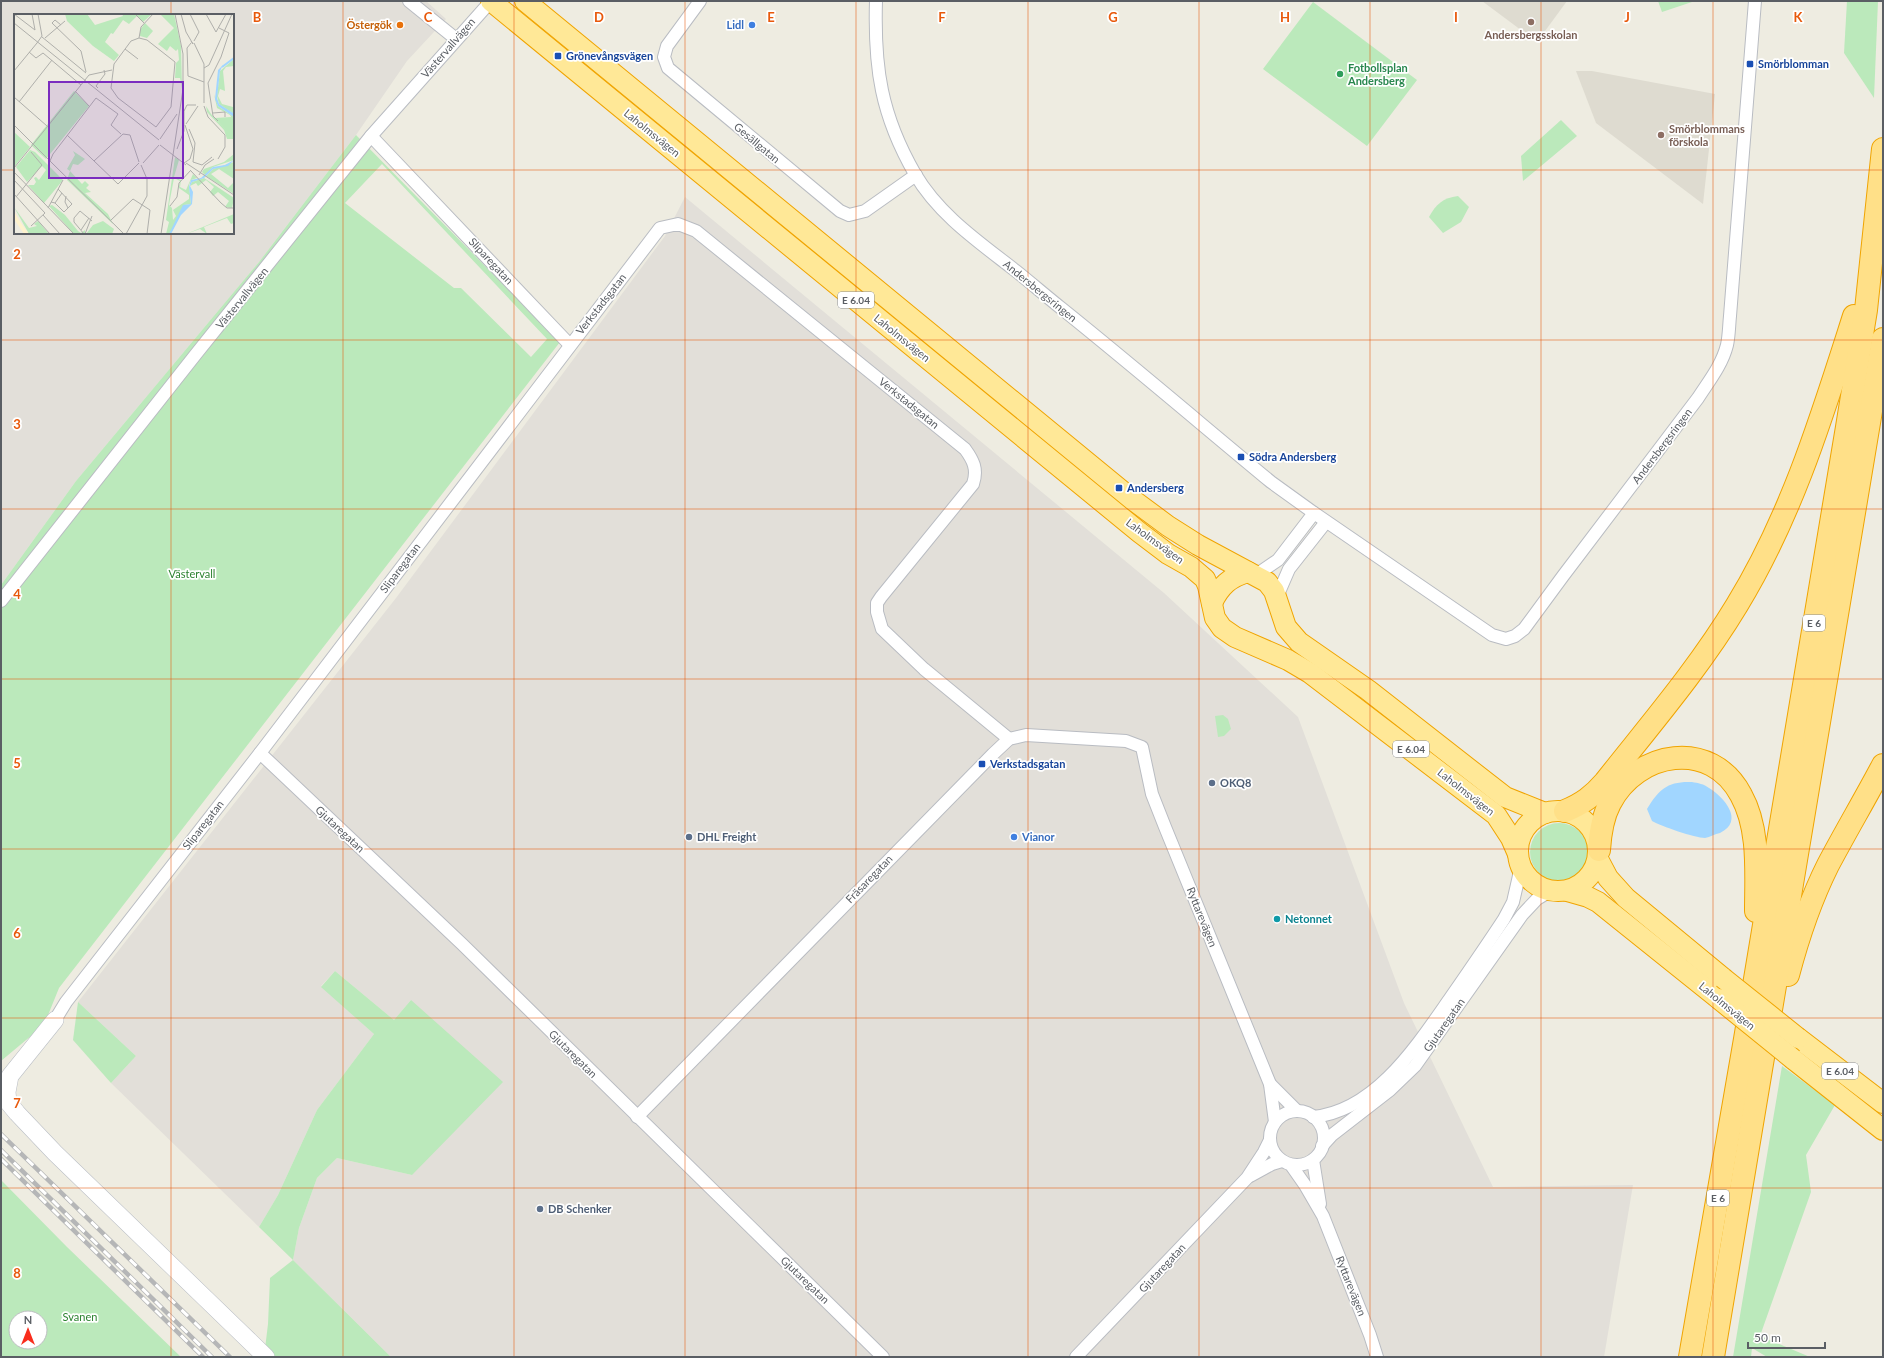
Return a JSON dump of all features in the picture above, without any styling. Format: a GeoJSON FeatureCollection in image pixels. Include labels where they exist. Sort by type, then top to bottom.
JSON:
{"type":"FeatureCollection","features":[{"type":"Feature","properties":{"kind":"highway","name":"Laholmsvägen"},"geometry":{"type":"LineString","coordinates":[[491,1],[1139,532],[1168,554],[1191,567],[1205,580],[1208,586],[1215,618],[1222,628],[1235,636],[1288,660],[1332,689],[1496,815],[1511,838],[1520,860],[1533,883],[1559,891],[1588,897],[1598,902],[1883,1130]]}},
{"type":"Feature","properties":{"kind":"highway","name":"Laholmsvägen"},"geometry":{"type":"LineString","coordinates":[[525,1],[1133,500],[1186,538],[1270,585],[1286,627],[1299,642],[1362,685],[1505,797],[1555,812],[1582,818],[1591,827],[1597,838],[1598,855],[1608,878],[1626,898],[1798,1038],[1883,1103]]}},
{"type":"Feature","properties":{"kind":"highway","name":"E 6"},"geometry":{"type":"LineString","coordinates":[[1690,1357],[1754,986],[1847,427],[1872,260],[1883,149]]}},
{"type":"Feature","properties":{"kind":"highway"},"geometry":{"type":"LineString","coordinates":[[1520,860],[1519,841],[1525,829],[1534,819],[1585,802],[1597,791],[1700,660],[1737,606],[1764,557],[1808,458],[1872,260]]}},
{"type":"Feature","properties":{"kind":"highway","name":"E 6"},"geometry":{"type":"LineString","coordinates":[[1713,1357],[1746,1152],[1883,339]]}},
{"type":"Feature","properties":{"kind":"highway"},"geometry":{"type":"LineString","coordinates":[[1212,603],[1226,583],[1232,578],[1252,574]]}},
{"type":"Feature","properties":{"kind":"highway"},"geometry":{"type":"LineString","coordinates":[[1559,891],[1574,889],[1587,880],[1592,874],[1598,855],[1602,826],[1610,803],[1618,791],[1637,771],[1657,761],[1679,757],[1702,761],[1725,774],[1741,795],[1749,815],[1755,847],[1754,986]]}},
{"type":"Feature","properties":{"kind":"highway"},"geometry":{"type":"LineString","coordinates":[[1746,1152],[1757,1135],[1782,998],[1795,950],[1815,894],[1828,866],[1883,765]]}},
{"type":"Feature","properties":{"kind":"highway"},"geometry":{"type":"LineString","coordinates":[[1856,816],[1874,800],[1883,795]]}},
{"type":"Feature","properties":{"kind":"main road"},"geometry":{"type":"LineString","coordinates":[[55,1020],[10,1076],[5,1098],[17,1113],[56,1153],[266,1357]]}},
{"type":"Feature","properties":{"kind":"street"},"geometry":{"type":"LineString","coordinates":[[409,1],[456,39]]}},
{"type":"Feature","properties":{"kind":"street","name":"Västervallvägen"},"geometry":{"type":"LineString","coordinates":[[1,601],[371,136],[491,1]]}},
{"type":"Feature","properties":{"kind":"street","name":"Gesällgatan"},"geometry":{"type":"LineString","coordinates":[[700,1],[668,46],[664,57],[668,68],[840,211],[849,214],[865,211],[916,175]]}},
{"type":"Feature","properties":{"kind":"street","name":"Andersbergsringen"},"geometry":{"type":"LineString","coordinates":[[876,1],[876,58],[884,101],[896,138],[916,175],[938,203],[968,234],[1016,271],[1222,442],[1314,513],[1492,635],[1506,639],[1515,636],[1524,629],[1698,398],[1717,370],[1724,353],[1729,323],[1755,1]]}},
{"type":"Feature","properties":{"kind":"street","name":"Sliparegatan"},"geometry":{"type":"LineString","coordinates":[[55,1020],[66,1002],[260,753],[570,345],[371,136]]}},
{"type":"Feature","properties":{"kind":"street","name":"Verkstadsgatan"},"geometry":{"type":"LineString","coordinates":[[570,345],[660,228],[678,224],[696,231],[965,449],[975,465],[976,472],[973,484],[881,597],[877,603],[877,612],[882,629],[918,664],[1009,739]]}},
{"type":"Feature","properties":{"kind":"street"},"geometry":{"type":"LineString","coordinates":[[1252,574],[1278,560],[1314,513]]}},
{"type":"Feature","properties":{"kind":"street"},"geometry":{"type":"LineString","coordinates":[[1276,599],[1289,569],[1326,522]]}},
{"type":"Feature","properties":{"kind":"street","name":"Ryttarevägen"},"geometry":{"type":"LineString","coordinates":[[1009,739],[1026,735],[1049,735],[1126,741],[1142,747],[1152,794],[1162,821],[1270,1084],[1275,1122],[1271,1131],[1270,1140],[1272,1148],[1287,1163],[1305,1185],[1323,1216]]}},
{"type":"Feature","properties":{"kind":"street","name":"Fräsaregatan"},"geometry":{"type":"LineString","coordinates":[[637,1117],[935,811],[1009,739]]}},
{"type":"Feature","properties":{"kind":"street","name":"Gjutaregatan"},"geometry":{"type":"LineString","coordinates":[[260,753],[462,944],[883,1357]]}},
{"type":"Feature","properties":{"kind":"street","name":"Gjutaregatan"},"geometry":{"type":"LineString","coordinates":[[1313,1117],[1330,1114],[1351,1105],[1384,1081],[1409,1055],[1504,919],[1513,902],[1520,860]]}},
{"type":"Feature","properties":{"kind":"street","name":"Gjutaregatan"},"geometry":{"type":"LineString","coordinates":[[1322,1146],[1332,1135],[1390,1090],[1415,1066],[1522,915],[1537,899],[1559,891]]}},
{"type":"Feature","properties":{"kind":"street","name":"Ryttarevägen"},"geometry":{"type":"LineString","coordinates":[[1270,1084],[1297,1111],[1313,1117]]}},
{"type":"Feature","properties":{"kind":"street"},"geometry":{"type":"LineString","coordinates":[[1275,1122],[1281,1116],[1297,1111]]}},
{"type":"Feature","properties":{"kind":"street"},"geometry":{"type":"LineString","coordinates":[[1287,1163],[1306,1164],[1319,1154],[1322,1146],[1322,1130],[1313,1117]]}},
{"type":"Feature","properties":{"kind":"street","name":"Gjutaregatan"},"geometry":{"type":"LineString","coordinates":[[1076,1357],[1247,1178],[1270,1140]]}},
{"type":"Feature","properties":{"kind":"street","name":"Ryttarevägen"},"geometry":{"type":"LineString","coordinates":[[1313,1160],[1314,1177],[1323,1216],[1370,1335],[1377,1357]]}},
{"type":"Feature","properties":{"kind":"street","name":"Gjutaregatan"},"geometry":{"type":"LineString","coordinates":[[1247,1178],[1262,1169],[1287,1163]]}},
{"type":"Feature","properties":{"kind":"shaded area"},"geometry":{"type":"Polygon","coordinates":[[[1,1],[426,1],[446,19],[407,61],[356,135],[259,262],[76,481],[1,585],[1,1]]]}},
{"type":"Feature","properties":{"kind":"shaded area","name":"Andersbergsskolan"},"geometry":{"type":"Polygon","coordinates":[[[1482,1],[1567,1],[1537,42],[1482,1]]]}},
{"type":"Feature","properties":{"kind":"shaded area","name":"Smörblommans förskola"},"geometry":{"type":"Polygon","coordinates":[[[1576,71],[1592,71],[1715,94],[1703,204],[1596,123],[1576,71]]]}},
{"type":"Feature","properties":{"kind":"shaded area"},"geometry":{"type":"Polygon","coordinates":[[[685,197],[1164,593],[1298,717],[1404,1003],[1493,1187],[1633,1185],[1604,1357],[391,1357],[293,1260],[299,1228],[317,1178],[337,1158],[412,1175],[411,1000],[394,1020],[335,971],[321,986],[374,1034],[317,1110],[278,1195],[259,1227],[111,1083],[136,1056],[78,1002],[396,598],[665,236],[685,197]]]}},
{"type":"Feature","properties":{"kind":"green space"},"geometry":{"type":"Polygon","coordinates":[[[1658,1],[1692,1],[1692,2],[1662,12],[1658,1]]]}},
{"type":"Feature","properties":{"kind":"green space"},"geometry":{"type":"Polygon","coordinates":[[[1847,1],[1878,1],[1874,98],[1844,53],[1847,1]]]}},
{"type":"Feature","properties":{"kind":"green space","name":"Fotbollsplan Andersberg"},"geometry":{"type":"Polygon","coordinates":[[[1313,2],[1417,80],[1367,146],[1263,69],[1313,2]]]}},
{"type":"Feature","properties":{"kind":"green space"},"geometry":{"type":"Polygon","coordinates":[[[1561,120],[1577,136],[1523,181],[1521,156],[1561,120]]]}},
{"type":"Feature","properties":{"kind":"green space","name":"Västervall"},"geometry":{"type":"Polygon","coordinates":[[[356,135],[560,342],[59,988],[44,1025],[1,1061],[1,585],[76,481],[259,262],[356,135]],[[382,164],[345,203],[454,288],[461,288],[531,357],[547,339],[382,164]]]}},
{"type":"Feature","properties":{"kind":"green space"},"geometry":{"type":"Polygon","coordinates":[[[1458,196],[1469,207],[1461,222],[1443,233],[1429,217],[1440,202],[1448,198],[1458,196]]]}},
{"type":"Feature","properties":{"kind":"green space"},"geometry":{"type":"Polygon","coordinates":[[[1223,715],[1228,719],[1231,729],[1224,736],[1218,737],[1215,716],[1223,715]]]}},
{"type":"Feature","properties":{"kind":"green space"},"geometry":{"type":"Polygon","coordinates":[[[1559,823],[1570,825],[1580,831],[1586,841],[1588,852],[1586,863],[1580,873],[1570,879],[1559,881],[1548,879],[1538,873],[1532,863],[1530,852],[1532,841],[1538,831],[1548,825],[1559,823]]]}},
{"type":"Feature","properties":{"kind":"green space"},"geometry":{"type":"Polygon","coordinates":[[[335,971],[394,1020],[411,1000],[503,1082],[412,1175],[337,1158],[317,1178],[299,1228],[293,1260],[259,1227],[278,1195],[317,1110],[374,1034],[321,987],[335,971]]]}},
{"type":"Feature","properties":{"kind":"green space"},"geometry":{"type":"Polygon","coordinates":[[[78,1002],[136,1056],[111,1083],[73,1040],[78,1002]]]}},
{"type":"Feature","properties":{"kind":"green space"},"geometry":{"type":"Polygon","coordinates":[[[1782,1066],[1835,1105],[1806,1155],[1811,1192],[1760,1336],[1810,1357],[1767,1357],[1752,1348],[1751,1357],[1733,1357],[1782,1066]]]}},
{"type":"Feature","properties":{"kind":"green space","name":"Svanen"},"geometry":{"type":"Polygon","coordinates":[[[1,1180],[67,1247],[181,1357],[1,1357],[1,1180]]]}},
{"type":"Feature","properties":{"kind":"green space"},"geometry":{"type":"Polygon","coordinates":[[[293,1260],[391,1357],[264,1357],[268,1324],[270,1278],[293,1260]]]}},
{"type":"Feature","properties":{"kind":"water"},"geometry":{"type":"Polygon","coordinates":[[[1677,783],[1699,783],[1715,792],[1730,809],[1731,822],[1727,828],[1720,833],[1705,838],[1678,831],[1652,821],[1647,809],[1660,791],[1677,783]]]}},
{"type":"Feature","properties":{"kind":"railway"},"geometry":{"type":"LineString","coordinates":[[1,1134],[230,1357]]}},
{"type":"Feature","properties":{"kind":"railway"},"geometry":{"type":"LineString","coordinates":[[1,1150],[212,1357]]}},
{"type":"Feature","properties":{"kind":"railway"},"geometry":{"type":"LineString","coordinates":[[1,1159],[203,1357]]}},
{"type":"Feature","properties":{"kind":"place","name":"Andersbergsskolan"},"geometry":{"type":"Point","coordinates":[1531,22]}},
{"type":"Feature","properties":{"kind":"place","name":"Östergök"},"geometry":{"type":"Point","coordinates":[400,25]}},
{"type":"Feature","properties":{"kind":"place","name":"Lidl"},"geometry":{"type":"Point","coordinates":[752,25]}},
{"type":"Feature","properties":{"kind":"place","name":"Grönevångsvägen"},"geometry":{"type":"Point","coordinates":[558,56]}},
{"type":"Feature","properties":{"kind":"place","name":"Smörblomman"},"geometry":{"type":"Point","coordinates":[1750,64]}},
{"type":"Feature","properties":{"kind":"place","name":"Fotbollsplan Andersberg"},"geometry":{"type":"Point","coordinates":[1340,74]}},
{"type":"Feature","properties":{"kind":"place","name":"Smörblommans förskola"},"geometry":{"type":"Point","coordinates":[1661,135]}},
{"type":"Feature","properties":{"kind":"place","name":"Södra Andersberg"},"geometry":{"type":"Point","coordinates":[1241,457]}},
{"type":"Feature","properties":{"kind":"place","name":"Andersberg"},"geometry":{"type":"Point","coordinates":[1119,488]}},
{"type":"Feature","properties":{"kind":"place","name":"Verkstadsgatan"},"geometry":{"type":"Point","coordinates":[982,764]}},
{"type":"Feature","properties":{"kind":"place","name":"OKQ8"},"geometry":{"type":"Point","coordinates":[1212,783]}},
{"type":"Feature","properties":{"kind":"place","name":"DHL Freight"},"geometry":{"type":"Point","coordinates":[689,837]}},
{"type":"Feature","properties":{"kind":"place","name":"Vianor"},"geometry":{"type":"Point","coordinates":[1014,837]}},
{"type":"Feature","properties":{"kind":"place","name":"Netonnet"},"geometry":{"type":"Point","coordinates":[1277,919]}},
{"type":"Feature","properties":{"kind":"place","name":"DB Schenker"},"geometry":{"type":"Point","coordinates":[540,1209]}}]}
